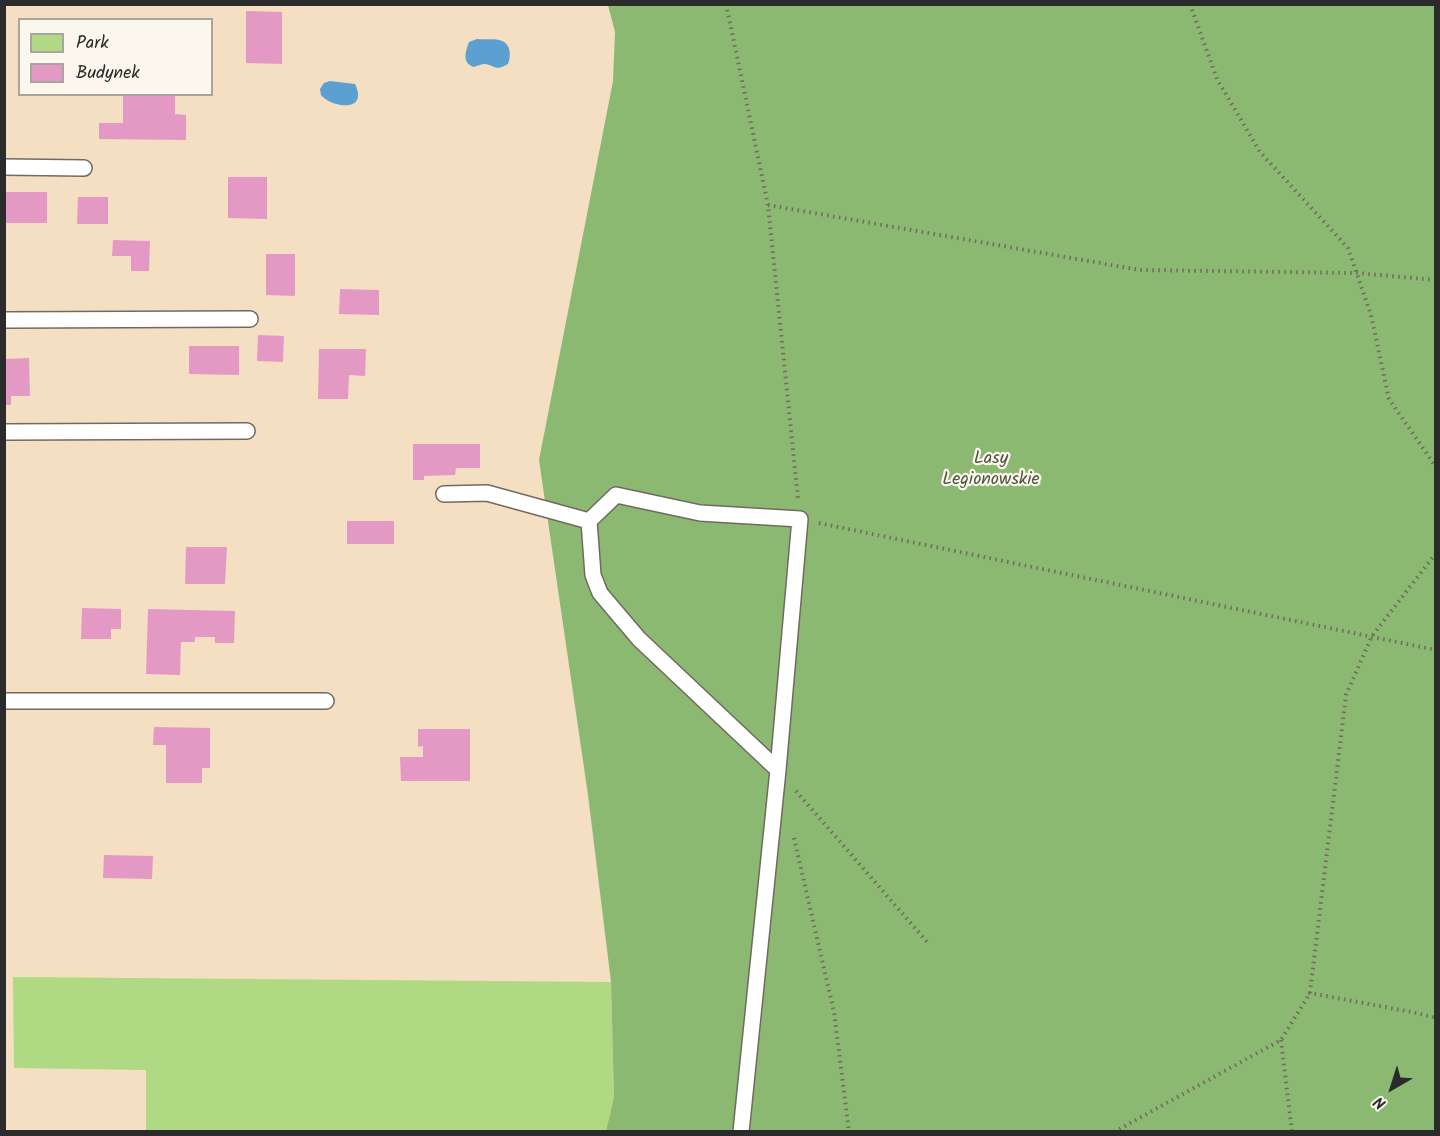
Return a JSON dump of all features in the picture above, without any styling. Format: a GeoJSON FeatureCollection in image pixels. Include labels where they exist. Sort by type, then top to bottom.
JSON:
{"type":"FeatureCollection","features":[{"type":"Feature","properties":{"kind":"lane"},"geometry":{"type":"LineString","coordinates":[[4,167],[84,168]]}},
{"type":"Feature","properties":{"kind":"lane"},"geometry":{"type":"LineString","coordinates":[[4,320],[250,319]]}},
{"type":"Feature","properties":{"kind":"lane"},"geometry":{"type":"LineString","coordinates":[[4,432],[247,431]]}},
{"type":"Feature","properties":{"kind":"lane"},"geometry":{"type":"LineString","coordinates":[[444,494],[487,493],[589,521]]}},
{"type":"Feature","properties":{"kind":"lane"},"geometry":{"type":"LineString","coordinates":[[589,521],[616,495],[700,513],[800,519],[778,770],[741,1131]]}},
{"type":"Feature","properties":{"kind":"lane"},"geometry":{"type":"LineString","coordinates":[[589,521],[593,575],[600,593],[639,639],[778,770]]}},
{"type":"Feature","properties":{"kind":"lane"},"geometry":{"type":"LineString","coordinates":[[4,701],[326,701]]}},
{"type":"Feature","properties":{"kind":"path"},"geometry":{"type":"LineString","coordinates":[[726,4],[768,205],[800,519],[1436,650]]}},
{"type":"Feature","properties":{"kind":"path"},"geometry":{"type":"LineString","coordinates":[[1190,4],[1217,79],[1260,152],[1348,248],[1371,315],[1389,399],[1436,467]]}},
{"type":"Feature","properties":{"kind":"path"},"geometry":{"type":"LineString","coordinates":[[768,205],[1140,270],[1357,273],[1436,280]]}},
{"type":"Feature","properties":{"kind":"path"},"geometry":{"type":"LineString","coordinates":[[1114,1131],[1281,1040],[1310,993],[1346,695],[1372,636],[1436,553]]}},
{"type":"Feature","properties":{"kind":"path"},"geometry":{"type":"LineString","coordinates":[[778,770],[928,943]]}},
{"type":"Feature","properties":{"kind":"path"},"geometry":{"type":"LineString","coordinates":[[791,828],[834,1012],[849,1131]]}},
{"type":"Feature","properties":{"kind":"path"},"geometry":{"type":"LineString","coordinates":[[1310,993],[1417,1012],[1436,1018]]}},
{"type":"Feature","properties":{"kind":"path"},"geometry":{"type":"LineString","coordinates":[[1281,1040],[1292,1131]]}},
{"type":"Feature","properties":{"kind":"green space","name":"Lasy Legionowskie"},"geometry":{"type":"Polygon","coordinates":[[[608,5],[1435,5],[1435,1131],[606,1131],[614,1097],[611,982],[588,795],[539,460],[613,81],[615,32],[608,5]]]}},
{"type":"Feature","properties":{"kind":"green space"},"geometry":{"type":"Polygon","coordinates":[[[13,977],[611,982],[614,1097],[606,1131],[146,1131],[146,1070],[14,1068],[13,977]]]}},
{"type":"Feature","properties":{"kind":"water"},"geometry":{"type":"Polygon","coordinates":[[[477,39],[499,40],[505,43],[510,51],[508,64],[497,68],[484,64],[474,67],[470,65],[466,60],[466,50],[469,42],[477,39]]]}},
{"type":"Feature","properties":{"kind":"water"},"geometry":{"type":"Polygon","coordinates":[[[330,81],[355,84],[358,93],[357,100],[353,104],[340,105],[326,99],[321,95],[320,89],[324,83],[330,81]]]}},
{"type":"Feature","properties":{"kind":"building"},"geometry":{"type":"Polygon","coordinates":[[[246,11],[282,12],[282,64],[246,63],[246,11]]]}},
{"type":"Feature","properties":{"kind":"building"},"geometry":{"type":"Polygon","coordinates":[[[123,96],[175,96],[175,114],[186,115],[186,140],[99,139],[99,123],[123,123],[123,96]]]}},
{"type":"Feature","properties":{"kind":"building"},"geometry":{"type":"Polygon","coordinates":[[[228,177],[267,177],[267,219],[228,218],[228,177]]]}},
{"type":"Feature","properties":{"kind":"building"},"geometry":{"type":"Polygon","coordinates":[[[4,192],[47,192],[47,223],[4,223],[4,192]]]}},
{"type":"Feature","properties":{"kind":"building"},"geometry":{"type":"Polygon","coordinates":[[[78,197],[108,197],[108,224],[77,224],[78,197]]]}},
{"type":"Feature","properties":{"kind":"building"},"geometry":{"type":"Polygon","coordinates":[[[113,240],[150,241],[149,271],[131,271],[131,256],[112,256],[113,240]]]}},
{"type":"Feature","properties":{"kind":"building"},"geometry":{"type":"Polygon","coordinates":[[[266,254],[295,254],[295,296],[266,295],[266,254]]]}},
{"type":"Feature","properties":{"kind":"building"},"geometry":{"type":"Polygon","coordinates":[[[340,289],[379,290],[379,315],[339,314],[340,289]]]}},
{"type":"Feature","properties":{"kind":"building"},"geometry":{"type":"Polygon","coordinates":[[[258,335],[284,336],[283,362],[257,361],[258,335]]]}},
{"type":"Feature","properties":{"kind":"building"},"geometry":{"type":"Polygon","coordinates":[[[189,346],[239,346],[239,375],[189,374],[189,346]]]}},
{"type":"Feature","properties":{"kind":"building"},"geometry":{"type":"Polygon","coordinates":[[[319,349],[366,349],[365,376],[349,375],[348,399],[318,399],[319,349]]]}},
{"type":"Feature","properties":{"kind":"building"},"geometry":{"type":"Polygon","coordinates":[[[29,358],[30,396],[11,396],[11,405],[4,405],[4,359],[29,358]]]}},
{"type":"Feature","properties":{"kind":"building"},"geometry":{"type":"Polygon","coordinates":[[[413,444],[480,444],[480,468],[456,468],[455,475],[424,476],[424,480],[413,480],[413,444]]]}},
{"type":"Feature","properties":{"kind":"building"},"geometry":{"type":"Polygon","coordinates":[[[347,521],[394,521],[394,544],[347,544],[347,521]]]}},
{"type":"Feature","properties":{"kind":"building"},"geometry":{"type":"Polygon","coordinates":[[[186,547],[227,547],[225,584],[185,584],[186,547]]]}},
{"type":"Feature","properties":{"kind":"building"},"geometry":{"type":"Polygon","coordinates":[[[82,608],[121,609],[121,629],[111,629],[111,639],[81,639],[82,608]]]}},
{"type":"Feature","properties":{"kind":"building"},"geometry":{"type":"Polygon","coordinates":[[[148,609],[235,611],[234,643],[215,643],[215,637],[195,637],[195,642],[181,642],[180,675],[146,674],[148,609]]]}},
{"type":"Feature","properties":{"kind":"building"},"geometry":{"type":"Polygon","coordinates":[[[154,727],[210,728],[210,768],[202,768],[202,783],[166,783],[166,745],[153,745],[154,727]]]}},
{"type":"Feature","properties":{"kind":"building"},"geometry":{"type":"Polygon","coordinates":[[[418,729],[470,729],[470,781],[401,781],[400,757],[423,757],[423,746],[418,747],[418,729]]]}},
{"type":"Feature","properties":{"kind":"building"},"geometry":{"type":"Polygon","coordinates":[[[104,855],[153,856],[152,879],[103,878],[104,855]]]}}]}
